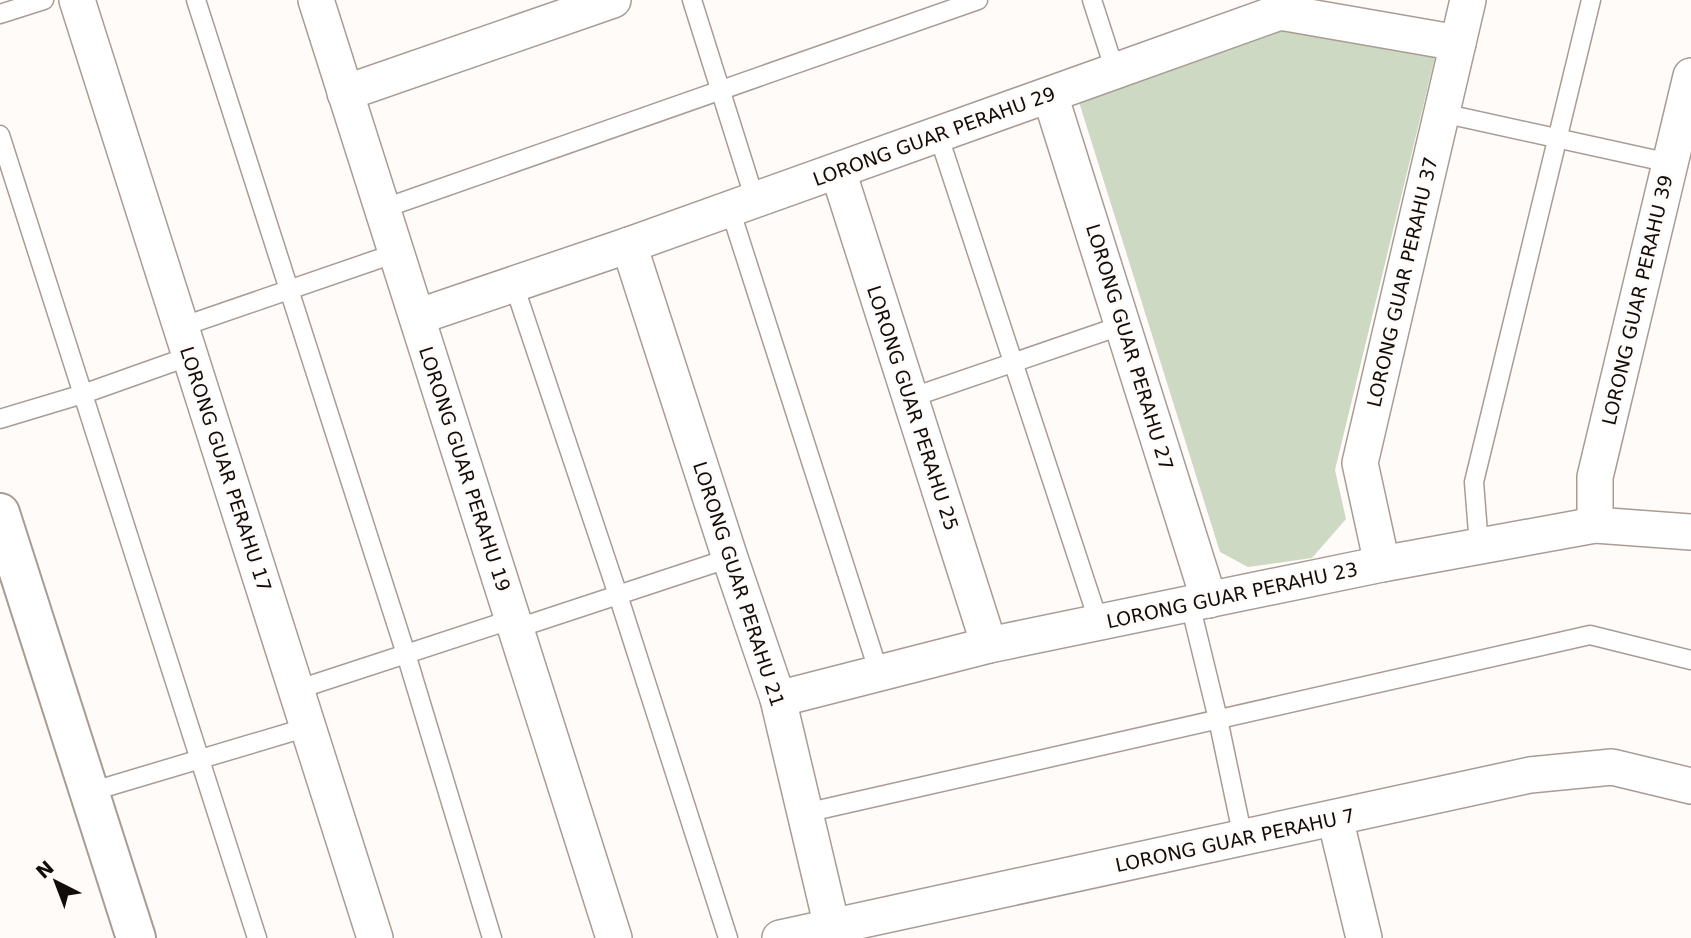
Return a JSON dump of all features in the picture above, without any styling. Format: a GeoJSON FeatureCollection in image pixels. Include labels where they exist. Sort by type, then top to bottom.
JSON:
{"type":"FeatureCollection","features":[{"type":"Feature","properties":{"kind":"street","name":"LORONG GUAR PERAHU 17"},"geometry":{"type":"LineString","coordinates":[[76,0],[375,938]]}},
{"type":"Feature","properties":{"kind":"street","name":"LORONG GUAR PERAHU 19"},"geometry":{"type":"LineString","coordinates":[[316,0],[614,938]]}},
{"type":"Feature","properties":{"kind":"street"},"geometry":{"type":"LineString","coordinates":[[345,93],[613,0]]}},
{"type":"Feature","properties":{"kind":"street","name":"LORONG GUAR PERAHU 37"},"geometry":{"type":"LineString","coordinates":[[1382,564],[1360,463],[1468,0]]}},
{"type":"Feature","properties":{"kind":"street","name":"LORONG GUAR PERAHU 29"},"geometry":{"type":"LineString","coordinates":[[417,317],[743,205],[1280,12],[1458,43]]}},
{"type":"Feature","properties":{"kind":"street","name":"LORONG GUAR PERAHU 39"},"geometry":{"type":"LineString","coordinates":[[1595,525],[1595,477],[1691,76]]}},
{"type":"Feature","properties":{"kind":"street","name":"LORONG GUAR PERAHU 27"},"geometry":{"type":"LineString","coordinates":[[1050,95],[1123,325],[1199,602]]}},
{"type":"Feature","properties":{"kind":"street","name":"LORONG GUAR PERAHU 25"},"geometry":{"type":"LineString","coordinates":[[838,171],[989,645]]}},
{"type":"Feature","properties":{"kind":"street","name":"LORONG GUAR PERAHU 21"},"geometry":{"type":"LineString","coordinates":[[629,245],[778,699],[832,926]]}},
{"type":"Feature","properties":{"kind":"street"},"geometry":{"type":"LineString","coordinates":[[0,513],[136,938]]}},
{"type":"Feature","properties":{"kind":"street","name":"LORONG GUAR PERAHU 23"},"geometry":{"type":"LineString","coordinates":[[778,699],[989,645],[1479,546],[1595,525],[1691,532]]}},
{"type":"Feature","properties":{"kind":"street","name":"LORONG GUAR PERAHU 7"},"geometry":{"type":"LineString","coordinates":[[780,938],[1530,775],[1612,767],[1691,786]]}},
{"type":"Feature","properties":{"kind":"street"},"geometry":{"type":"LineString","coordinates":[[1335,818],[1364,938]]}},
{"type":"Feature","properties":{"kind":"lane"},"geometry":{"type":"LineString","coordinates":[[0,15],[44,0]]}},
{"type":"Feature","properties":{"kind":"lane"},"geometry":{"type":"LineString","coordinates":[[196,0],[405,654],[492,938]]}},
{"type":"Feature","properties":{"kind":"lane"},"geometry":{"type":"LineString","coordinates":[[692,0],[721,90],[743,205],[879,673]]}},
{"type":"Feature","properties":{"kind":"lane"},"geometry":{"type":"LineString","coordinates":[[382,209],[978,0]]}},
{"type":"Feature","properties":{"kind":"lane"},"geometry":{"type":"LineString","coordinates":[[1092,0],[1115,71]]}},
{"type":"Feature","properties":{"kind":"lane"},"geometry":{"type":"LineString","coordinates":[[1479,546],[1474,482],[1591,0]]}},
{"type":"Feature","properties":{"kind":"lane"},"geometry":{"type":"LineString","coordinates":[[1442,113],[1670,163]]}},
{"type":"Feature","properties":{"kind":"lane"},"geometry":{"type":"LineString","coordinates":[[938,134],[1099,623]]}},
{"type":"Feature","properties":{"kind":"lane"},"geometry":{"type":"LineString","coordinates":[[0,135],[257,938]]}},
{"type":"Feature","properties":{"kind":"lane"},"geometry":{"type":"LineString","coordinates":[[0,419],[83,394],[289,290],[396,253]]}},
{"type":"Feature","properties":{"kind":"lane"},"geometry":{"type":"LineString","coordinates":[[514,285],[618,595],[728,938]]}},
{"type":"Feature","properties":{"kind":"lane"},"geometry":{"type":"LineString","coordinates":[[910,398],[1123,325]]}},
{"type":"Feature","properties":{"kind":"lane"},"geometry":{"type":"LineString","coordinates":[[296,690],[513,620],[530,624],[730,558]]}},
{"type":"Feature","properties":{"kind":"lane"},"geometry":{"type":"LineString","coordinates":[[1199,602],[1217,719],[1244,838]]}},
{"type":"Feature","properties":{"kind":"lane"},"geometry":{"type":"LineString","coordinates":[[805,813],[1590,635],[1691,660]]}},
{"type":"Feature","properties":{"kind":"lane"},"geometry":{"type":"LineString","coordinates":[[90,792],[308,727]]}},
{"type":"Feature","properties":{"kind":"green space"},"geometry":{"type":"Polygon","coordinates":[[[1280,26],[1435,57],[1335,470],[1346,519],[1312,558],[1248,567],[1220,552],[1079,102],[1280,26]]]}}]}
